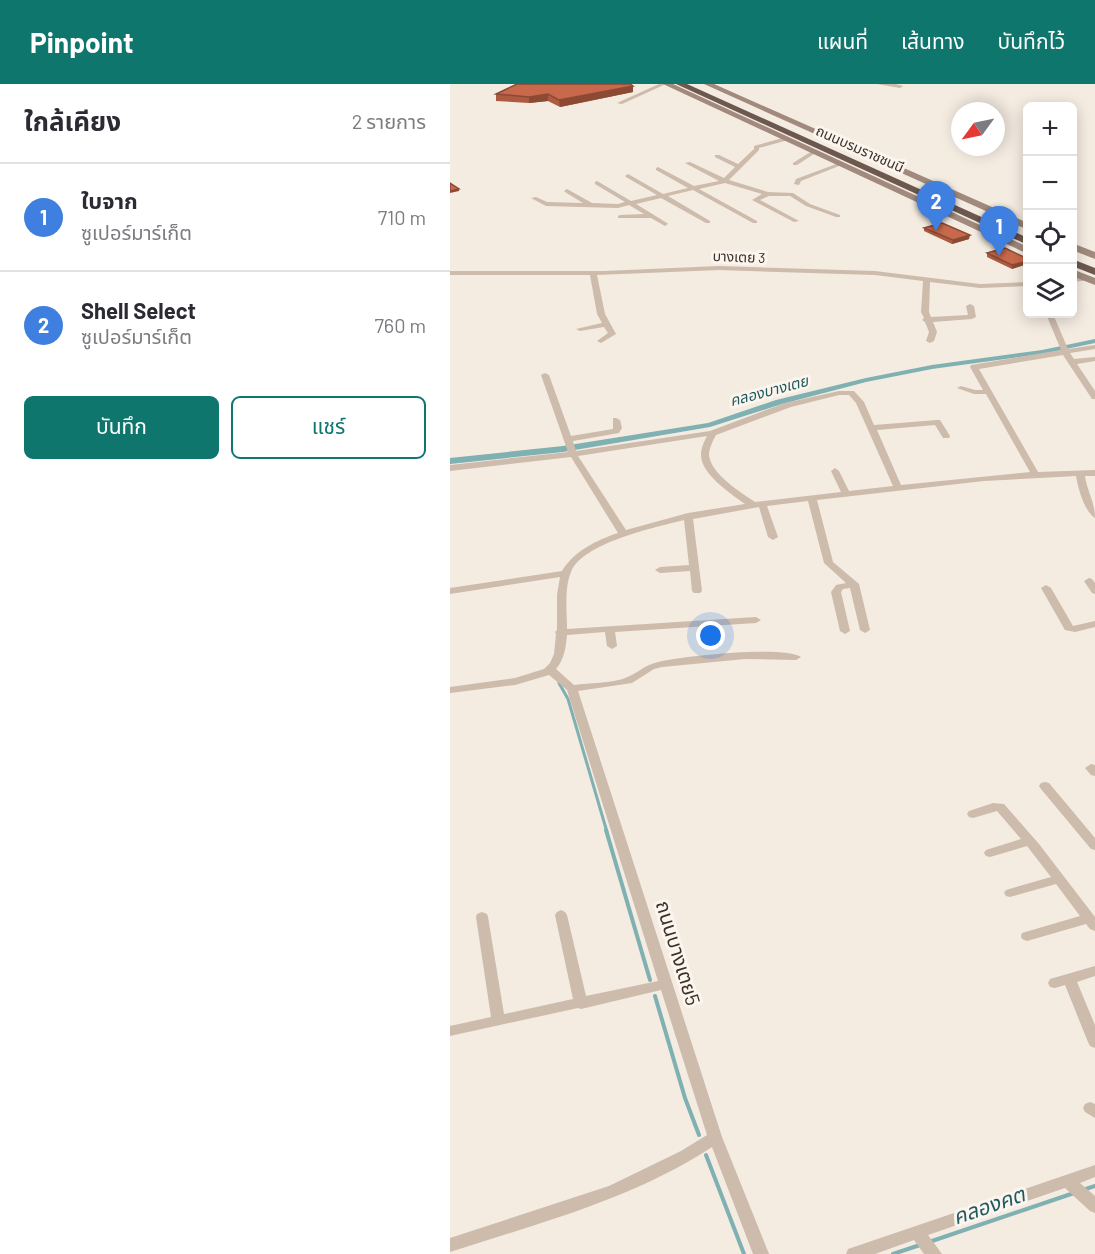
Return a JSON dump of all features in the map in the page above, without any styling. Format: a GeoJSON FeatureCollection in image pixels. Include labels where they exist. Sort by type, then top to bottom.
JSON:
{"type":"FeatureCollection","features":[{"type":"Feature","properties":{"kind":"highway","name":"ถนนบรมราชชนนี"},"geometry":{"type":"LineString","coordinates":[[680,84],[1023,240]]}},
{"type":"Feature","properties":{"kind":"highway","name":"ถนนบรมราชชนนี"},"geometry":{"type":"LineString","coordinates":[[693,84],[1023,233]]}},
{"type":"Feature","properties":{"kind":"highway"},"geometry":{"type":"LineString","coordinates":[[701,84],[745,101]]}},
{"type":"Feature","properties":{"kind":"highway"},"geometry":{"type":"LineString","coordinates":[[1077,257],[1095,265]]}},
{"type":"Feature","properties":{"kind":"highway"},"geometry":{"type":"LineString","coordinates":[[1075,264],[1093,278]]}},
{"type":"Feature","properties":{"kind":"main road"},"geometry":{"type":"LineString","coordinates":[[665,84],[1023,249]]}},
{"type":"Feature","properties":{"kind":"main road"},"geometry":{"type":"LineString","coordinates":[[708,84],[1023,224]]}},
{"type":"Feature","properties":{"kind":"main road"},"geometry":{"type":"LineString","coordinates":[[1077,248],[1095,256]]}},
{"type":"Feature","properties":{"kind":"main road"},"geometry":{"type":"LineString","coordinates":[[1077,273],[1093,278]]}},
{"type":"Feature","properties":{"kind":"street"},"geometry":{"type":"LineString","coordinates":[[620,104],[665,84]]}},
{"type":"Feature","properties":{"kind":"street"},"geometry":{"type":"LineString","coordinates":[[880,84],[900,86]]}},
{"type":"Feature","properties":{"kind":"street"},"geometry":{"type":"LineString","coordinates":[[534,198],[546,204],[613,206],[694,189],[725,181],[757,149],[786,139]]}},
{"type":"Feature","properties":{"kind":"street"},"geometry":{"type":"LineString","coordinates":[[795,164],[814,152]]}},
{"type":"Feature","properties":{"kind":"street"},"geometry":{"type":"LineString","coordinates":[[717,156],[739,167]]}},
{"type":"Feature","properties":{"kind":"street"},"geometry":{"type":"LineString","coordinates":[[688,163],[725,181],[768,194],[791,194],[808,205],[838,216]]}},
{"type":"Feature","properties":{"kind":"street"},"geometry":{"type":"LineString","coordinates":[[821,164],[838,163]]}},
{"type":"Feature","properties":{"kind":"street"},"geometry":{"type":"LineString","coordinates":[[797,184],[798,180],[838,163]]}},
{"type":"Feature","properties":{"kind":"street"},"geometry":{"type":"LineString","coordinates":[[658,170],[754,222]]}},
{"type":"Feature","properties":{"kind":"street"},"geometry":{"type":"LineString","coordinates":[[628,176],[708,222]]}},
{"type":"Feature","properties":{"kind":"street"},"geometry":{"type":"LineString","coordinates":[[597,183],[666,224]]}},
{"type":"Feature","properties":{"kind":"street"},"geometry":{"type":"LineString","coordinates":[[567,191],[590,205]]}},
{"type":"Feature","properties":{"kind":"street"},"geometry":{"type":"LineString","coordinates":[[768,194],[755,200],[796,221]]}},
{"type":"Feature","properties":{"kind":"street"},"geometry":{"type":"LineString","coordinates":[[620,217],[653,216]]}},
{"type":"Feature","properties":{"kind":"street"},"geometry":{"type":"LineString","coordinates":[[741,269],[743,258]]}},
{"type":"Feature","properties":{"kind":"street"},"geometry":{"type":"LineString","coordinates":[[591,264],[601,314],[612,334],[601,341]]}},
{"type":"Feature","properties":{"kind":"street","name":"บางเตย 3"},"geometry":{"type":"LineString","coordinates":[[450,273],[592,273],[700,268],[875,273],[980,285],[1023,284]]}},
{"type":"Feature","properties":{"kind":"street"},"geometry":{"type":"LineString","coordinates":[[1077,280],[1093,278]]}},
{"type":"Feature","properties":{"kind":"street"},"geometry":{"type":"LineString","coordinates":[[927,279],[927,320],[933,332],[930,341]]}},
{"type":"Feature","properties":{"kind":"street"},"geometry":{"type":"LineString","coordinates":[[927,320],[972,317],[970,306]]}},
{"type":"Feature","properties":{"kind":"street"},"geometry":{"type":"LineString","coordinates":[[1051,318],[1064,350],[1094,393]]}},
{"type":"Feature","properties":{"kind":"street"},"geometry":{"type":"LineString","coordinates":[[580,329],[607,324]]}},
{"type":"Feature","properties":{"kind":"street"},"geometry":{"type":"LineString","coordinates":[[1036,476],[974,367],[1064,350],[1095,347]]}},
{"type":"Feature","properties":{"kind":"street"},"geometry":{"type":"LineString","coordinates":[[1072,362],[1095,359]]}},
{"type":"Feature","properties":{"kind":"street"},"geometry":{"type":"LineString","coordinates":[[545,375],[571,447],[623,533]]}},
{"type":"Feature","properties":{"kind":"street"},"geometry":{"type":"LineString","coordinates":[[961,388],[969,392],[987,392]]}},
{"type":"Feature","properties":{"kind":"street"},"geometry":{"type":"LineString","coordinates":[[450,468],[571,447],[712,433],[771,410],[844,392],[853,394],[860,402],[898,488]]}},
{"type":"Feature","properties":{"kind":"street"},"geometry":{"type":"LineString","coordinates":[[571,447],[616,431],[618,428],[616,420]]}},
{"type":"Feature","properties":{"kind":"street"},"geometry":{"type":"LineString","coordinates":[[871,428],[933,422],[939,424],[946,436]]}},
{"type":"Feature","properties":{"kind":"street"},"geometry":{"type":"LineString","coordinates":[[712,433],[705,457],[710,467],[726,486],[757,505],[773,537]]}},
{"type":"Feature","properties":{"kind":"street"},"geometry":{"type":"LineString","coordinates":[[835,471],[846,494]]}},
{"type":"Feature","properties":{"kind":"street"},"geometry":{"type":"LineString","coordinates":[[1080,473],[1090,494],[1095,515]]}},
{"type":"Feature","properties":{"kind":"street"},"geometry":{"type":"LineString","coordinates":[[450,690],[530,678],[550,670],[556,664],[566,573],[582,555],[623,533],[688,516],[812,498],[898,488],[1095,473]]}},
{"type":"Feature","properties":{"kind":"street"},"geometry":{"type":"LineString","coordinates":[[812,498],[829,563],[854,584],[865,630]]}},
{"type":"Feature","properties":{"kind":"street"},"geometry":{"type":"LineString","coordinates":[[688,516],[697,591]]}},
{"type":"Feature","properties":{"kind":"street"},"geometry":{"type":"LineString","coordinates":[[660,570],[693,568]]}},
{"type":"Feature","properties":{"kind":"street"},"geometry":{"type":"LineString","coordinates":[[450,591],[566,573]]}},
{"type":"Feature","properties":{"kind":"street"},"geometry":{"type":"LineString","coordinates":[[1089,581],[1095,591]]}},
{"type":"Feature","properties":{"kind":"street"},"geometry":{"type":"LineString","coordinates":[[845,631],[836,592],[839,587],[854,584]]}},
{"type":"Feature","properties":{"kind":"street"},"geometry":{"type":"LineString","coordinates":[[1046,588],[1069,628],[1075,629],[1095,624]]}},
{"type":"Feature","properties":{"kind":"street"},"geometry":{"type":"LineString","coordinates":[[560,632],[756,620]]}},
{"type":"Feature","properties":{"kind":"street"},"geometry":{"type":"LineString","coordinates":[[610,629],[612,646]]}},
{"type":"Feature","properties":{"kind":"street"},"geometry":{"type":"LineString","coordinates":[[550,670],[572,689],[628,681],[650,667],[661,664],[751,656],[796,657]]}},
{"type":"Feature","properties":{"kind":"street","name":"ถนนบางเตย5"},"geometry":{"type":"LineString","coordinates":[[572,689],[715,1137],[761,1254]]}},
{"type":"Feature","properties":{"kind":"street"},"geometry":{"type":"LineString","coordinates":[[1045,786],[1095,846]]}},
{"type":"Feature","properties":{"kind":"street"},"geometry":{"type":"LineString","coordinates":[[973,814],[1000,807],[1091,917],[1027,936]]}},
{"type":"Feature","properties":{"kind":"street"},"geometry":{"type":"LineString","coordinates":[[990,853],[1029,841]]}},
{"type":"Feature","properties":{"kind":"street"},"geometry":{"type":"LineString","coordinates":[[1010,892],[1059,879]]}},
{"type":"Feature","properties":{"kind":"street"},"geometry":{"type":"LineString","coordinates":[[561,915],[581,1004]]}},
{"type":"Feature","properties":{"kind":"street"},"geometry":{"type":"LineString","coordinates":[[482,917],[498,1020]]}},
{"type":"Feature","properties":{"kind":"street"},"geometry":{"type":"LineString","coordinates":[[1095,971],[1062,981],[1095,1042]]}},
{"type":"Feature","properties":{"kind":"street"},"geometry":{"type":"LineString","coordinates":[[450,1030],[667,984]]}},
{"type":"Feature","properties":{"kind":"street"},"geometry":{"type":"LineString","coordinates":[[450,1245],[613,1191],[686,1156],[715,1137]]}},
{"type":"Feature","properties":{"kind":"street"},"geometry":{"type":"LineString","coordinates":[[854,1254],[1070,1182],[1095,1171]]}},
{"type":"Feature","properties":{"kind":"street"},"geometry":{"type":"LineString","coordinates":[[1070,1182],[1091,1202]]}},
{"type":"Feature","properties":{"kind":"street"},"geometry":{"type":"LineString","coordinates":[[918,1234],[933,1253]]}},
{"type":"Feature","properties":{"kind":"building"},"geometry":{"type":"Polygon","coordinates":[[[517,84],[630,84],[633,86],[559,100],[548,94],[529,97],[496,94],[517,84]]]}},
{"type":"Feature","properties":{"kind":"building"},"geometry":{"type":"Polygon","coordinates":[[[450,183],[459,189],[450,191],[450,183]]]}},
{"type":"Feature","properties":{"kind":"building"},"geometry":{"type":"Polygon","coordinates":[[[942,223],[970,235],[953,240],[924,228],[942,223]]]}},
{"type":"Feature","properties":{"kind":"building"},"geometry":{"type":"Polygon","coordinates":[[[1005,248],[1023,257],[1023,262],[1012,265],[987,253],[1005,248]]]}},
{"type":"Feature","properties":{"kind":"waterway","name":"คลองบางเตย"},"geometry":{"type":"LineString","coordinates":[[450,461],[563,449],[710,425],[779,402],[866,380],[932,367],[1042,352],[1095,341]]}},
{"type":"Feature","properties":{"kind":"waterway"},"geometry":{"type":"LineString","coordinates":[[559,683],[568,699],[607,832]]}},
{"type":"Feature","properties":{"kind":"waterway"},"geometry":{"type":"LineString","coordinates":[[606,830],[650,980]]}},
{"type":"Feature","properties":{"kind":"waterway"},"geometry":{"type":"LineString","coordinates":[[655,996],[685,1098],[699,1135]]}},
{"type":"Feature","properties":{"kind":"waterway"},"geometry":{"type":"LineString","coordinates":[[706,1155],[744,1254]]}},
{"type":"Feature","properties":{"kind":"waterway","name":"คลองคต"},"geometry":{"type":"LineString","coordinates":[[1083,1190],[1095,1186]]}},
{"type":"Feature","properties":{"kind":"waterway","name":"คลองคต"},"geometry":{"type":"LineString","coordinates":[[929,1242],[1074,1193]]}},
{"type":"Feature","properties":{"kind":"waterway","name":"คลองคต"},"geometry":{"type":"LineString","coordinates":[[893,1254],[920,1245]]}},
{"type":"Feature","properties":{"kind":"place","name":"Shell Select"},"geometry":{"type":"Point","coordinates":[936,231]}},
{"type":"Feature","properties":{"kind":"place","name":"ใบจาก"},"geometry":{"type":"Point","coordinates":[999,256]}}]}
